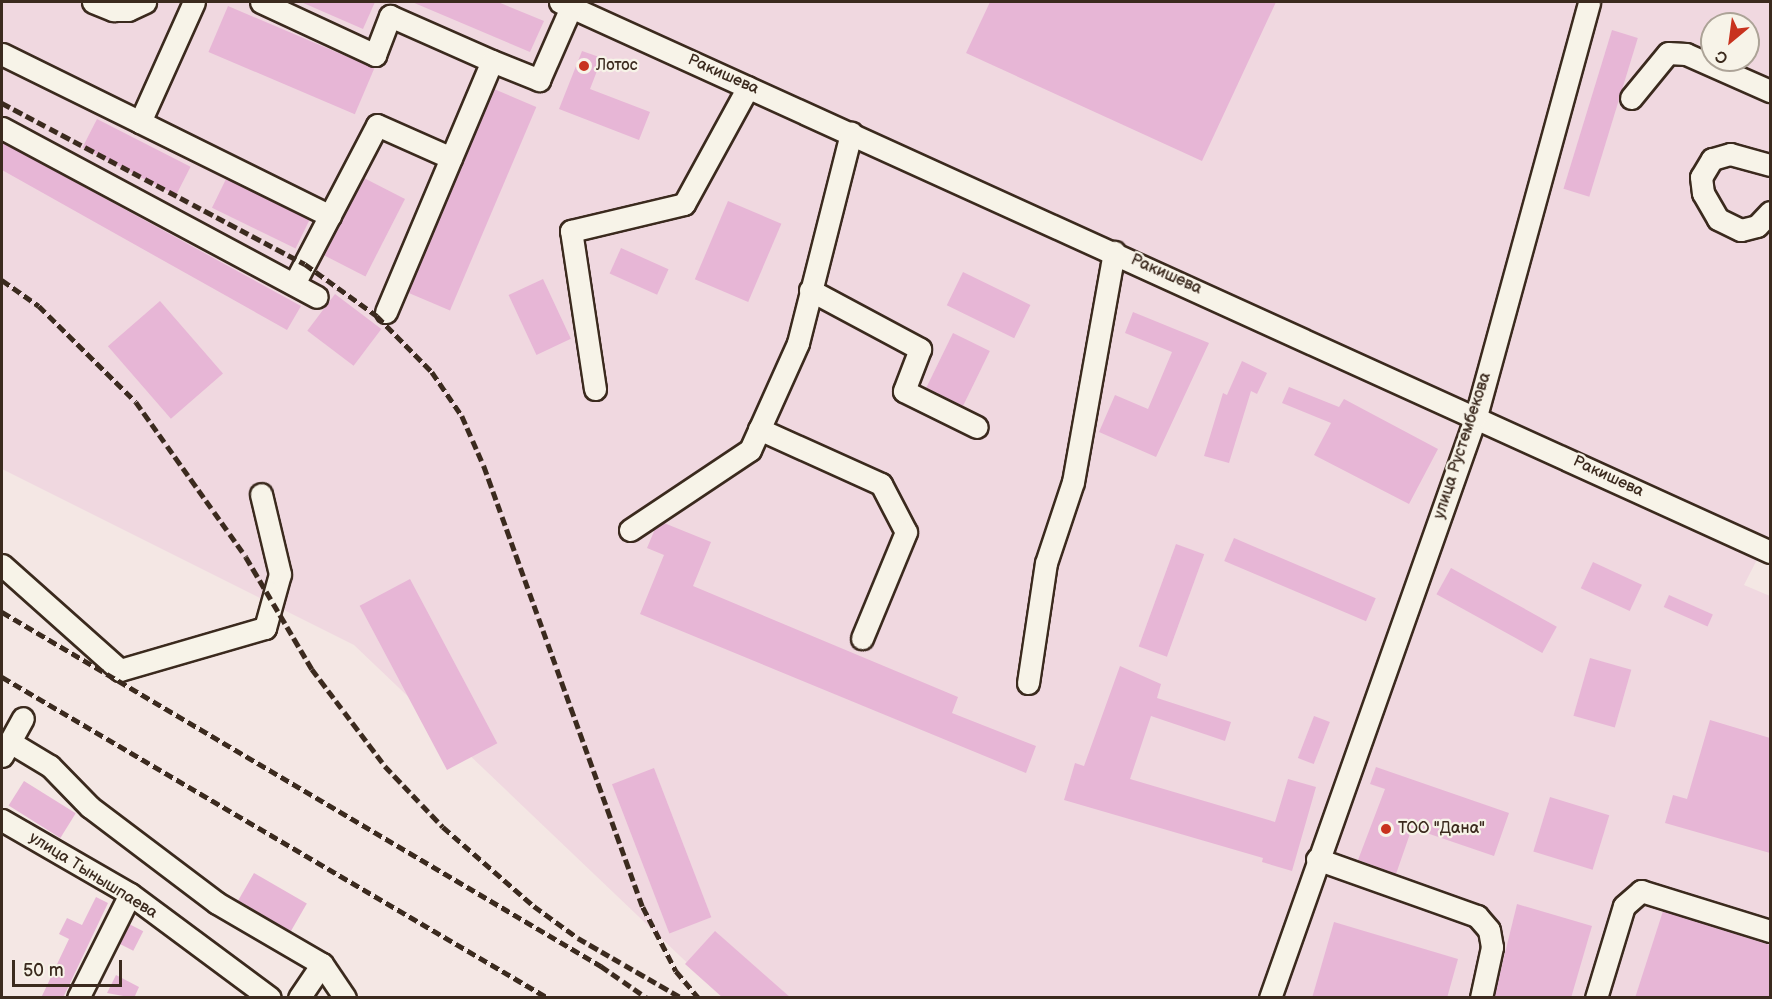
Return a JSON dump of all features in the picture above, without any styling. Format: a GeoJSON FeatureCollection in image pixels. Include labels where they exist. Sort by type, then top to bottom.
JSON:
{"type":"FeatureCollection","features":[{"type":"Feature","properties":{"kind":"street"},"geometry":{"type":"LineString","coordinates":[[93,2],[113,10],[128,10],[145,2]]}},
{"type":"Feature","properties":{"kind":"street"},"geometry":{"type":"LineString","coordinates":[[140,122],[195,2]]}},
{"type":"Feature","properties":{"kind":"street"},"geometry":{"type":"LineString","coordinates":[[261,2],[375,55],[390,16],[539,80],[565,4]]}},
{"type":"Feature","properties":{"kind":"street","name":"улица Рустембекова"},"geometry":{"type":"LineString","coordinates":[[1270,998],[1317,859],[1476,416],[1589,2]]}},
{"type":"Feature","properties":{"kind":"street","name":"Ракишева"},"geometry":{"type":"LineString","coordinates":[[565,4],[1476,416],[1770,552]]}},
{"type":"Feature","properties":{"kind":"street"},"geometry":{"type":"LineString","coordinates":[[1631,98],[1668,53],[1686,54],[1770,91]]}},
{"type":"Feature","properties":{"kind":"street"},"geometry":{"type":"LineString","coordinates":[[2,54],[330,216]]}},
{"type":"Feature","properties":{"kind":"street"},"geometry":{"type":"LineString","coordinates":[[386,312],[492,61]]}},
{"type":"Feature","properties":{"kind":"street"},"geometry":{"type":"LineString","coordinates":[[595,389],[571,231],[684,204],[748,87]]}},
{"type":"Feature","properties":{"kind":"street"},"geometry":{"type":"LineString","coordinates":[[294,284],[377,125],[451,158]]}},
{"type":"Feature","properties":{"kind":"street"},"geometry":{"type":"LineString","coordinates":[[2,128],[317,297]]}},
{"type":"Feature","properties":{"kind":"street"},"geometry":{"type":"LineString","coordinates":[[630,530],[750,450],[798,343],[851,133]]}},
{"type":"Feature","properties":{"kind":"street"},"geometry":{"type":"LineString","coordinates":[[1770,165],[1730,154],[1712,159],[1701,177],[1702,193],[1718,219],[1741,230],[1757,226],[1770,212]]}},
{"type":"Feature","properties":{"kind":"street"},"geometry":{"type":"LineString","coordinates":[[1028,683],[1046,564],[1073,482],[1114,252]]}},
{"type":"Feature","properties":{"kind":"street"},"geometry":{"type":"LineString","coordinates":[[810,290],[920,349],[904,391],[977,427]]}},
{"type":"Feature","properties":{"kind":"street"},"geometry":{"type":"LineString","coordinates":[[759,429],[881,484],[906,532],[862,638]]}},
{"type":"Feature","properties":{"kind":"street"},"geometry":{"type":"LineString","coordinates":[[2,565],[120,670],[265,628],[280,574],[261,494]]}},
{"type":"Feature","properties":{"kind":"street"},"geometry":{"type":"LineString","coordinates":[[23,718],[6,749],[50,766],[90,807],[217,903],[322,964],[345,998]]}},
{"type":"Feature","properties":{"kind":"street","name":"улица Тынышпаева"},"geometry":{"type":"LineString","coordinates":[[2,820],[130,894],[270,998]]}},
{"type":"Feature","properties":{"kind":"street"},"geometry":{"type":"LineString","coordinates":[[1317,859],[1477,916],[1489,930],[1492,947],[1481,998]]}},
{"type":"Feature","properties":{"kind":"street"},"geometry":{"type":"LineString","coordinates":[[1596,998],[1624,906],[1631,896],[1641,891],[1770,931]]}},
{"type":"Feature","properties":{"kind":"street"},"geometry":{"type":"LineString","coordinates":[[78,998],[130,894]]}},
{"type":"Feature","properties":{"kind":"street"},"geometry":{"type":"LineString","coordinates":[[299,998],[322,964]]}},
{"type":"Feature","properties":{"kind":"shaded area"},"geometry":{"type":"Polygon","coordinates":[[[2,2],[1770,2],[1770,534],[1744,585],[1770,596],[1770,997],[723,997],[354,645],[2,469],[2,2]]]}},
{"type":"Feature","properties":{"kind":"building"},"geometry":{"type":"Polygon","coordinates":[[[301,2],[375,2],[363,29],[301,2]]]}},
{"type":"Feature","properties":{"kind":"building"},"geometry":{"type":"Polygon","coordinates":[[[412,2],[498,2],[544,21],[530,52],[412,2]]]}},
{"type":"Feature","properties":{"kind":"building"},"geometry":{"type":"Polygon","coordinates":[[[990,2],[1276,2],[1202,161],[966,53],[990,2]]]}},
{"type":"Feature","properties":{"kind":"building"},"geometry":{"type":"Polygon","coordinates":[[[228,6],[374,68],[355,114],[208,52],[228,6]]]}},
{"type":"Feature","properties":{"kind":"building"},"geometry":{"type":"Polygon","coordinates":[[[1612,30],[1638,38],[1589,197],[1563,189],[1612,30]]]}},
{"type":"Feature","properties":{"kind":"building"},"geometry":{"type":"Polygon","coordinates":[[[582,51],[602,58],[590,89],[650,112],[639,140],[559,109],[582,51]]]}},
{"type":"Feature","properties":{"kind":"building"},"geometry":{"type":"Polygon","coordinates":[[[494,89],[536,107],[450,310],[408,292],[494,89]]]}},
{"type":"Feature","properties":{"kind":"building"},"geometry":{"type":"Polygon","coordinates":[[[97,119],[191,167],[176,195],[82,148],[97,119]]]}},
{"type":"Feature","properties":{"kind":"building"},"geometry":{"type":"Polygon","coordinates":[[[2,142],[301,306],[287,330],[2,170],[2,142]]]}},
{"type":"Feature","properties":{"kind":"building"},"geometry":{"type":"Polygon","coordinates":[[[364,178],[405,199],[365,276],[325,256],[364,178]]]}},
{"type":"Feature","properties":{"kind":"building"},"geometry":{"type":"Polygon","coordinates":[[[226,179],[310,220],[296,249],[212,208],[226,179]]]}},
{"type":"Feature","properties":{"kind":"building"},"geometry":{"type":"Polygon","coordinates":[[[728,201],[781,224],[748,302],[695,279],[728,201]]]}},
{"type":"Feature","properties":{"kind":"building"},"geometry":{"type":"Polygon","coordinates":[[[621,248],[669,269],[657,295],[610,274],[621,248]]]}},
{"type":"Feature","properties":{"kind":"building"},"geometry":{"type":"Polygon","coordinates":[[[963,272],[1030,305],[1014,338],[947,305],[963,272]]]}},
{"type":"Feature","properties":{"kind":"building"},"geometry":{"type":"Polygon","coordinates":[[[543,279],[571,339],[536,355],[509,295],[543,279]]]}},
{"type":"Feature","properties":{"kind":"building"},"geometry":{"type":"Polygon","coordinates":[[[335,294],[381,329],[354,366],[307,331],[335,294]]]}},
{"type":"Feature","properties":{"kind":"building"},"geometry":{"type":"Polygon","coordinates":[[[160,301],[223,373],[171,419],[108,346],[160,301]]]}},
{"type":"Feature","properties":{"kind":"building"},"geometry":{"type":"Polygon","coordinates":[[[1133,312],[1209,343],[1156,457],[1099,432],[1115,395],[1148,409],[1172,352],[1125,333],[1133,312]]]}},
{"type":"Feature","properties":{"kind":"building"},"geometry":{"type":"Polygon","coordinates":[[[953,333],[990,351],[963,406],[926,388],[953,333]]]}},
{"type":"Feature","properties":{"kind":"building"},"geometry":{"type":"Polygon","coordinates":[[[1242,361],[1267,373],[1257,394],[1251,391],[1229,463],[1204,456],[1223,393],[1227,395],[1242,361]]]}},
{"type":"Feature","properties":{"kind":"building"},"geometry":{"type":"Polygon","coordinates":[[[1289,387],[1339,407],[1344,399],[1438,449],[1409,504],[1314,455],[1331,423],[1282,403],[1289,387]]]}},
{"type":"Feature","properties":{"kind":"building"},"geometry":{"type":"Polygon","coordinates":[[[664,523],[711,542],[693,586],[958,697],[952,713],[1036,746],[1026,773],[640,614],[664,555],[647,548],[655,529],[664,523]]]}},
{"type":"Feature","properties":{"kind":"building"},"geometry":{"type":"Polygon","coordinates":[[[1234,538],[1376,598],[1366,621],[1224,561],[1234,538]]]}},
{"type":"Feature","properties":{"kind":"building"},"geometry":{"type":"Polygon","coordinates":[[[1176,544],[1204,554],[1167,657],[1139,646],[1176,544]]]}},
{"type":"Feature","properties":{"kind":"building"},"geometry":{"type":"Polygon","coordinates":[[[1593,562],[1642,585],[1630,611],[1581,588],[1593,562]]]}},
{"type":"Feature","properties":{"kind":"building"},"geometry":{"type":"Polygon","coordinates":[[[1451,568],[1557,627],[1542,653],[1436,594],[1451,568]]]}},
{"type":"Feature","properties":{"kind":"building"},"geometry":{"type":"Polygon","coordinates":[[[410,579],[497,743],[447,770],[360,606],[410,579]]]}},
{"type":"Feature","properties":{"kind":"building"},"geometry":{"type":"Polygon","coordinates":[[[1669,595],[1713,615],[1708,626],[1664,607],[1669,595]]]}},
{"type":"Feature","properties":{"kind":"building"},"geometry":{"type":"Polygon","coordinates":[[[1590,658],[1631,670],[1615,728],[1573,716],[1590,658]]]}},
{"type":"Feature","properties":{"kind":"building"},"geometry":{"type":"Polygon","coordinates":[[[1120,666],[1161,684],[1157,698],[1231,722],[1225,741],[1151,716],[1130,779],[1275,822],[1288,779],[1316,787],[1292,871],[1262,862],[1263,858],[1064,800],[1075,763],[1084,766],[1120,666]]]}},
{"type":"Feature","properties":{"kind":"building"},"geometry":{"type":"Polygon","coordinates":[[[1314,716],[1330,722],[1314,764],[1298,758],[1314,716]]]}},
{"type":"Feature","properties":{"kind":"building"},"geometry":{"type":"Polygon","coordinates":[[[1710,720],[1770,738],[1770,853],[1665,823],[1673,795],[1687,799],[1710,720]]]}},
{"type":"Feature","properties":{"kind":"building"},"geometry":{"type":"Polygon","coordinates":[[[1376,767],[1509,813],[1494,856],[1412,828],[1396,874],[1358,860],[1385,789],[1370,784],[1376,767]]]}},
{"type":"Feature","properties":{"kind":"building"},"geometry":{"type":"Polygon","coordinates":[[[654,768],[711,917],[669,933],[612,784],[654,768]]]}},
{"type":"Feature","properties":{"kind":"building"},"geometry":{"type":"Polygon","coordinates":[[[24,781],[76,813],[60,838],[9,806],[24,781]]]}},
{"type":"Feature","properties":{"kind":"building"},"geometry":{"type":"Polygon","coordinates":[[[1550,797],[1609,815],[1593,870],[1533,852],[1550,797]]]}},
{"type":"Feature","properties":{"kind":"building"},"geometry":{"type":"Polygon","coordinates":[[[254,873],[307,904],[291,931],[238,901],[254,873]]]}},
{"type":"Feature","properties":{"kind":"building"},"geometry":{"type":"Polygon","coordinates":[[[96,897],[108,903],[63,998],[41,998],[69,939],[59,934],[67,918],[82,925],[96,897]]]}},
{"type":"Feature","properties":{"kind":"building"},"geometry":{"type":"Polygon","coordinates":[[[1517,904],[1592,926],[1571,998],[1494,998],[1517,904]]]}},
{"type":"Feature","properties":{"kind":"building"},"geometry":{"type":"Polygon","coordinates":[[[1663,911],[1770,945],[1770,998],[1635,998],[1663,911]]]}},
{"type":"Feature","properties":{"kind":"building"},"geometry":{"type":"Polygon","coordinates":[[[1334,922],[1458,959],[1447,998],[1312,998],[1334,922]]]}},
{"type":"Feature","properties":{"kind":"building"},"geometry":{"type":"Polygon","coordinates":[[[129,924],[143,931],[133,951],[119,944],[129,924]]]}},
{"type":"Feature","properties":{"kind":"building"},"geometry":{"type":"Polygon","coordinates":[[[715,931],[791,998],[723,998],[685,964],[715,931]]]}},
{"type":"Feature","properties":{"kind":"building"},"geometry":{"type":"Polygon","coordinates":[[[116,975],[139,987],[134,998],[107,993],[116,975]]]}},
{"type":"Feature","properties":{"kind":"railway"},"geometry":{"type":"LineString","coordinates":[[2,103],[305,264],[377,316],[432,372],[462,416],[484,466],[643,907],[676,971],[699,998]]}},
{"type":"Feature","properties":{"kind":"railway"},"geometry":{"type":"LineString","coordinates":[[2,280],[39,306],[136,402],[246,557],[312,669],[385,766],[443,827],[534,906],[578,938],[682,998]]}},
{"type":"Feature","properties":{"kind":"railway"},"geometry":{"type":"LineString","coordinates":[[2,612],[601,966],[647,998]]}},
{"type":"Feature","properties":{"kind":"railway"},"geometry":{"type":"LineString","coordinates":[[2,677],[548,998]]}},
{"type":"Feature","properties":{"kind":"place","name":"Лотос"},"geometry":{"type":"Point","coordinates":[584,66]}},
{"type":"Feature","properties":{"kind":"place","name":"ТОО \"Дана\""},"geometry":{"type":"Point","coordinates":[1386,829]}}]}
